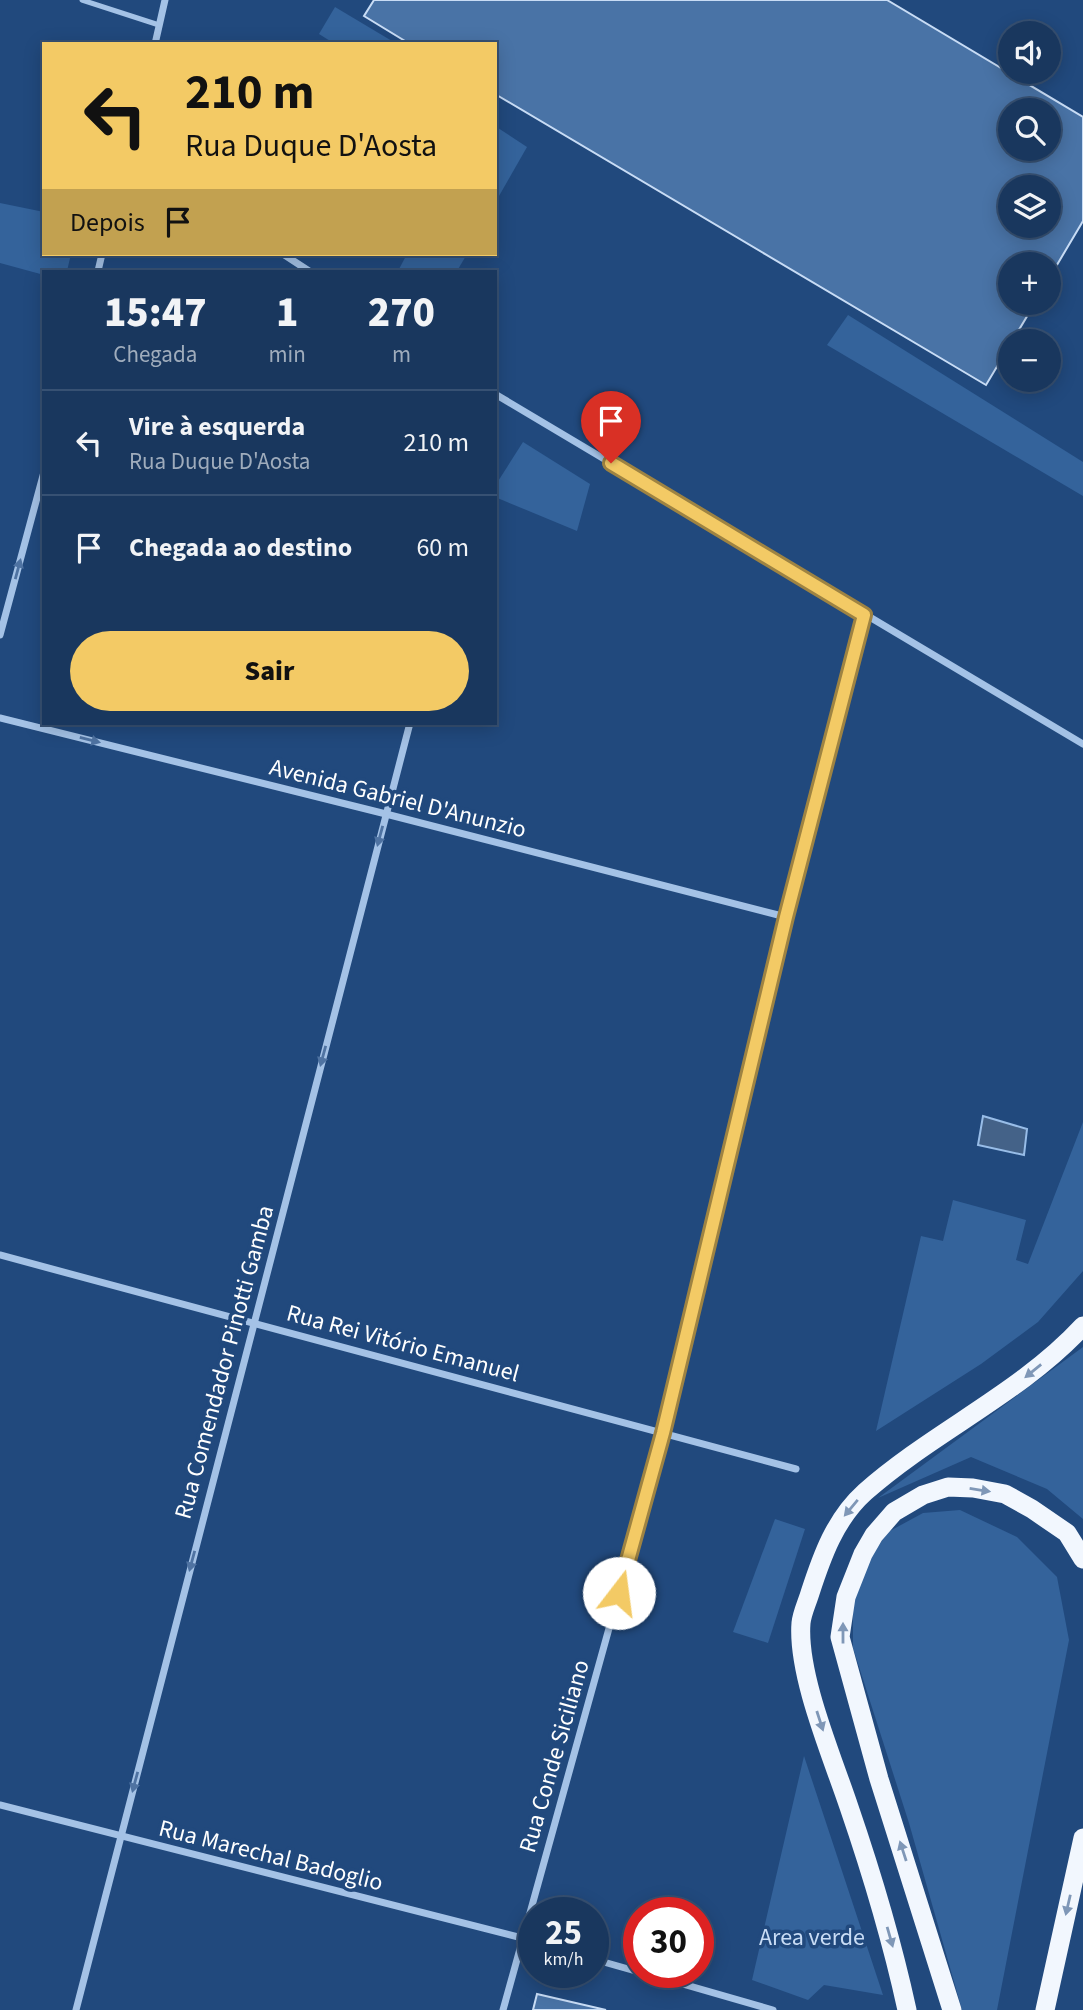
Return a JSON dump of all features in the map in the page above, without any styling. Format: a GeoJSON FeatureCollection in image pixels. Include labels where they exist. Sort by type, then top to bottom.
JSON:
{"type":"FeatureCollection","features":[{"type":"Feature","properties":{"kind":"highway"},"geometry":{"type":"LineString","coordinates":[[907,2010],[894,1952],[802,1657],[801,1621],[825,1546],[864,1493],[930,1443],[1004,1394],[1064,1347],[1083,1325]]}},
{"type":"Feature","properties":{"kind":"highway"},"geometry":{"type":"LineString","coordinates":[[952,2010],[879,1779],[840,1637],[846,1597],[863,1554],[874,1535],[894,1512],[923,1495],[948,1487],[1005,1494],[1067,1533],[1083,1559]]}},
{"type":"Feature","properties":{"kind":"highway"},"geometry":{"type":"LineString","coordinates":[[1045,2010],[1083,1838]]}},
{"type":"Feature","properties":{"kind":"street"},"geometry":{"type":"LineString","coordinates":[[155,42],[165,0]]}},
{"type":"Feature","properties":{"kind":"street"},"geometry":{"type":"LineString","coordinates":[[286,256],[307,270]]}},
{"type":"Feature","properties":{"kind":"street"},"geometry":{"type":"LineString","coordinates":[[497,395],[1083,744]]}},
{"type":"Feature","properties":{"kind":"street"},"geometry":{"type":"LineString","coordinates":[[0,635],[42,479]]}},
{"type":"Feature","properties":{"kind":"street","name":"Rua Conde Siciliano"},"geometry":{"type":"LineString","coordinates":[[534,1897],[663,1433],[786,917],[864,615]]}},
{"type":"Feature","properties":{"kind":"street","name":"Avenida Gabriel D'Anunzio"},"geometry":{"type":"LineString","coordinates":[[0,718],[786,917]]}},
{"type":"Feature","properties":{"kind":"street","name":"Rua Comendador Pinotti Gamba"},"geometry":{"type":"LineString","coordinates":[[76,2010],[409,725]]}},
{"type":"Feature","properties":{"kind":"street","name":"Rua Rei Vitório Emanuel"},"geometry":{"type":"LineString","coordinates":[[0,1255],[796,1469]]}},
{"type":"Feature","properties":{"kind":"street","name":"Rua Marechal Badoglio"},"geometry":{"type":"LineString","coordinates":[[0,1805],[518,1937]]}},
{"type":"Feature","properties":{"kind":"street","name":"Rua Conde Siciliano"},"geometry":{"type":"LineString","coordinates":[[503,2010],[518,1956]]}},
{"type":"Feature","properties":{"kind":"street"},"geometry":{"type":"LineString","coordinates":[[696,1988],[773,2010]]}},
{"type":"Feature","properties":{"kind":"lane"},"geometry":{"type":"LineString","coordinates":[[82,0],[159,25]]}},
{"type":"Feature","properties":{"kind":"green space"},"geometry":{"type":"Polygon","coordinates":[[[335,7],[394,42],[332,42],[319,34],[335,7]]]}},
{"type":"Feature","properties":{"kind":"green space"},"geometry":{"type":"Polygon","coordinates":[[[497,127],[527,147],[497,200],[497,127]]]}},
{"type":"Feature","properties":{"kind":"green space"},"geometry":{"type":"Polygon","coordinates":[[[0,203],[42,212],[42,256],[71,256],[67,270],[42,270],[42,274],[0,263],[0,203]]]}},
{"type":"Feature","properties":{"kind":"green space"},"geometry":{"type":"Polygon","coordinates":[[[406,256],[466,256],[458,270],[399,270],[406,256]]]}},
{"type":"Feature","properties":{"kind":"green space"},"geometry":{"type":"Polygon","coordinates":[[[848,315],[1083,462],[1083,496],[827,345],[848,315]]]}},
{"type":"Feature","properties":{"kind":"green space"},"geometry":{"type":"Polygon","coordinates":[[[523,442],[590,484],[577,531],[497,498],[497,483],[523,442]]]}},
{"type":"Feature","properties":{"kind":"green space"},"geometry":{"type":"Polygon","coordinates":[[[1083,1122],[1083,1271],[1038,1322],[981,1364],[876,1431],[921,1236],[943,1241],[953,1200],[1026,1220],[1016,1260],[1028,1264],[1083,1122]]]}},
{"type":"Feature","properties":{"kind":"green space"},"geometry":{"type":"Polygon","coordinates":[[[1083,1347],[1083,1519],[1047,1489],[971,1457],[878,1498],[1083,1347]]]}},
{"type":"Feature","properties":{"kind":"green space"},"geometry":{"type":"Polygon","coordinates":[[[960,1510],[1017,1537],[1057,1577],[1069,1640],[997,2010],[962,2010],[909,1823],[853,1648],[853,1601],[861,1571],[888,1532],[923,1513],[960,1510]]]}},
{"type":"Feature","properties":{"kind":"green space"},"geometry":{"type":"Polygon","coordinates":[[[775,1519],[805,1529],[768,1643],[733,1632],[775,1519]]]}},
{"type":"Feature","properties":{"kind":"green space","name":"Area verde"},"geometry":{"type":"Polygon","coordinates":[[[804,1756],[883,1995],[824,1985],[808,2000],[752,1980],[804,1756]]]}},
{"type":"Feature","properties":{"kind":"shaded area"},"geometry":{"type":"Polygon","coordinates":[[[983,1116],[1027,1129],[1024,1155],[978,1145],[983,1116]]]}},
{"type":"Feature","properties":{"kind":"building"},"geometry":{"type":"Polygon","coordinates":[[[374,0],[887,0],[998,66],[998,84],[1028,84],[1051,98],[998,98],[998,161],[1061,161],[1061,104],[1083,117],[1083,221],[1061,258],[1061,252],[998,252],[998,315],[1028,315],[1019,329],[998,329],[998,365],[986,385],[497,95],[497,42],[407,42],[364,16],[374,0]]]}},
{"type":"Feature","properties":{"kind":"building"},"geometry":{"type":"Polygon","coordinates":[[[537,1994],[606,2010],[533,2010],[537,1994]]]}},
{"type":"Feature","properties":{"kind":"route"},"geometry":{"type":"LineString","coordinates":[[611,463],[864,615],[786,917],[663,1433],[619,1593]]}}]}
